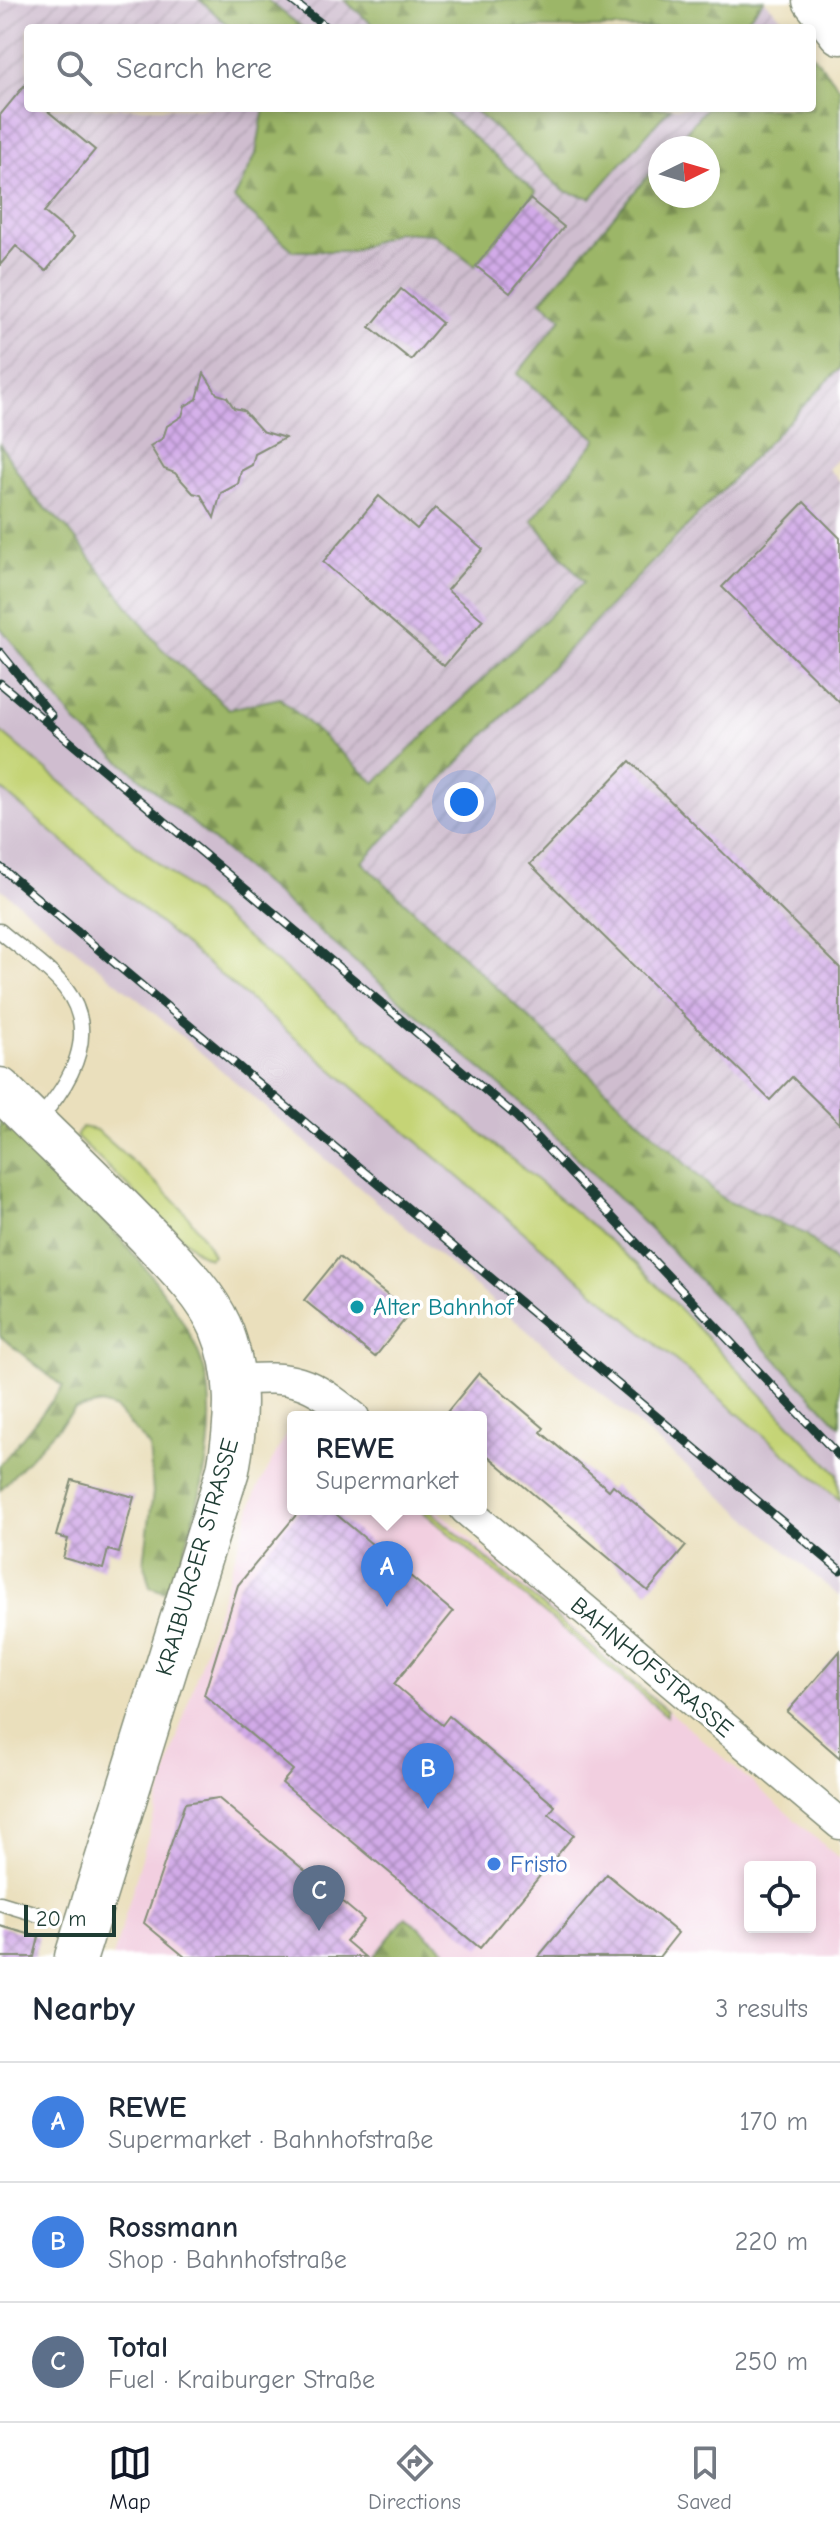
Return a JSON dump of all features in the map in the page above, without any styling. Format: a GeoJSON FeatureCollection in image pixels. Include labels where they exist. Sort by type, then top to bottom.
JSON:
{"type":"FeatureCollection","features":[{"type":"Feature","properties":{"kind":"main road"},"geometry":{"type":"LineString","coordinates":[[814,0],[840,33]]}},
{"type":"Feature","properties":{"kind":"main road","name":"KRAIBURGER STRASSE"},"geometry":{"type":"LineString","coordinates":[[0,1089],[133,1219],[211,1307],[235,1380],[235,1429],[228,1470],[76,1957]]}},
{"type":"Feature","properties":{"kind":"street"},"geometry":{"type":"LineString","coordinates":[[235,1380],[280,1377],[301,1381],[347,1411]]}},
{"type":"Feature","properties":{"kind":"street","name":"BAHNHOFSTRASSE"},"geometry":{"type":"LineString","coordinates":[[472,1515],[840,1824]]}},
{"type":"Feature","properties":{"kind":"lane"},"geometry":{"type":"LineString","coordinates":[[0,931],[63,986],[75,1004],[80,1024],[74,1070],[62,1093],[35,1124]]}},
{"type":"Feature","properties":{"kind":"lane"},"geometry":{"type":"LineString","coordinates":[[0,1903],[43,1916]]}},
{"type":"Feature","properties":{"kind":"shaded area"},"geometry":{"type":"Polygon","coordinates":[[[0,0],[344,0],[372,24],[24,24],[24,112],[476,112],[564,191],[591,198],[666,112],[703,112],[682,136],[648,136],[648,176],[541,300],[562,318],[518,373],[598,439],[532,520],[584,581],[375,784],[280,698],[229,709],[161,648],[66,527],[33,496],[0,444],[0,0]]]}},
{"type":"Feature","properties":{"kind":"shaded area"},"geometry":{"type":"Polygon","coordinates":[[[764,0],[783,19],[779,24],[743,24],[764,0]]]}},
{"type":"Feature","properties":{"kind":"shaded area"},"geometry":{"type":"Polygon","coordinates":[[[840,368],[840,457],[828,469],[840,481],[840,1267],[806,1234],[724,1200],[362,862],[840,368]]]}},
{"type":"Feature","properties":{"kind":"shaded area"},"geometry":{"type":"Polygon","coordinates":[[[0,627],[78,725],[523,1105],[661,1240],[840,1426],[840,1597],[146,1006],[0,888],[0,627]]]}},
{"type":"Feature","properties":{"kind":"shaded area"},"geometry":{"type":"Polygon","coordinates":[[[287,1434],[287,1515],[443,1515],[840,1859],[840,1957],[454,1957],[406,1917],[373,1957],[113,1957],[178,1734],[256,1491],[287,1434]]]}},
{"type":"Feature","properties":{"kind":"green space"},"geometry":{"type":"Polygon","coordinates":[[[200,0],[267,0],[298,24],[227,24],[200,0]]]}},
{"type":"Feature","properties":{"kind":"green space"},"geometry":{"type":"Polygon","coordinates":[[[344,0],[764,0],[743,24],[372,24],[344,0]]]}},
{"type":"Feature","properties":{"kind":"green space"},"geometry":{"type":"Polygon","coordinates":[[[816,59],[840,88],[840,368],[362,862],[724,1200],[806,1234],[840,1267],[840,1426],[661,1240],[523,1105],[78,725],[0,627],[0,444],[33,496],[66,527],[161,648],[229,709],[280,698],[375,783],[584,582],[532,520],[597,439],[517,374],[562,318],[541,301],[648,176],[648,208],[720,208],[720,136],[682,136],[703,112],[816,112],[816,59]]]}},
{"type":"Feature","properties":{"kind":"green space"},"geometry":{"type":"Polygon","coordinates":[[[263,112],[445,112],[536,192],[476,266],[434,234],[396,232],[352,251],[294,251],[234,199],[256,154],[263,112]]]}},
{"type":"Feature","properties":{"kind":"green space"},"geometry":{"type":"Polygon","coordinates":[[[476,112],[666,112],[591,198],[564,191],[476,112]]]}},
{"type":"Feature","properties":{"kind":"green space"},"geometry":{"type":"Polygon","coordinates":[[[0,731],[636,1263],[837,1474],[840,1500],[0,788],[0,731]]]}},
{"type":"Feature","properties":{"kind":"green space"},"geometry":{"type":"Polygon","coordinates":[[[0,1117],[126,1244],[182,1320],[200,1357],[209,1393],[209,1444],[200,1495],[171,1594],[150,1587],[144,1563],[153,1492],[149,1446],[116,1409],[101,1404],[75,1409],[0,1490],[0,1465],[63,1387],[0,1336],[0,1117]]]}},
{"type":"Feature","properties":{"kind":"green space"},"geometry":{"type":"Polygon","coordinates":[[[82,1127],[97,1130],[177,1203],[213,1255],[209,1258],[197,1252],[76,1137],[82,1127]]]}},
{"type":"Feature","properties":{"kind":"green space"},"geometry":{"type":"Polygon","coordinates":[[[427,1515],[435,1515],[667,1711],[667,1716],[427,1515]]]}},
{"type":"Feature","properties":{"kind":"green space"},"geometry":{"type":"Polygon","coordinates":[[[406,1917],[454,1957],[373,1957],[406,1917]]]}},
{"type":"Feature","properties":{"kind":"building"},"geometry":{"type":"Polygon","coordinates":[[[24,86],[24,112],[49,112],[95,150],[44,212],[74,237],[46,271],[16,246],[0,265],[0,115],[24,86]]]}},
{"type":"Feature","properties":{"kind":"building"},"geometry":{"type":"Polygon","coordinates":[[[530,199],[564,227],[510,293],[476,266],[530,199]]]}},
{"type":"Feature","properties":{"kind":"building"},"geometry":{"type":"Polygon","coordinates":[[[401,289],[442,323],[411,360],[370,327],[401,289]]]}},
{"type":"Feature","properties":{"kind":"building"},"geometry":{"type":"Polygon","coordinates":[[[204,373],[217,394],[227,397],[234,408],[243,410],[262,431],[285,438],[255,454],[252,465],[241,471],[238,484],[221,493],[214,518],[201,495],[193,493],[175,473],[164,469],[150,446],[163,438],[167,426],[182,416],[185,406],[197,399],[204,373]]]}},
{"type":"Feature","properties":{"kind":"building"},"geometry":{"type":"Polygon","coordinates":[[[379,496],[417,529],[435,508],[483,549],[447,590],[483,620],[444,666],[323,562],[379,496]]]}},
{"type":"Feature","properties":{"kind":"building"},"geometry":{"type":"Polygon","coordinates":[[[804,502],[840,538],[840,703],[722,587],[804,502]]]}},
{"type":"Feature","properties":{"kind":"building"},"geometry":{"type":"Polygon","coordinates":[[[630,761],[840,968],[840,1124],[792,1077],[770,1100],[530,864],[630,761]]]}},
{"type":"Feature","properties":{"kind":"building","name":"Alter Bahnhof"},"geometry":{"type":"Polygon","coordinates":[[[339,1257],[410,1313],[375,1357],[304,1300],[339,1257]]]}},
{"type":"Feature","properties":{"kind":"building"},"geometry":{"type":"Polygon","coordinates":[[[479,1373],[544,1428],[541,1432],[609,1490],[613,1485],[686,1546],[648,1591],[487,1455],[487,1411],[448,1411],[479,1373]]]}},
{"type":"Feature","properties":{"kind":"building"},"geometry":{"type":"Polygon","coordinates":[[[72,1480],[134,1497],[119,1553],[108,1550],[103,1569],[63,1558],[68,1539],[56,1536],[72,1480]]]}},
{"type":"Feature","properties":{"kind":"building"},"geometry":{"type":"Polygon","coordinates":[[[296,1515],[337,1515],[453,1612],[394,1684],[442,1725],[449,1716],[555,1806],[549,1814],[574,1835],[480,1948],[282,1783],[293,1770],[204,1695],[238,1585],[296,1515]]]}},
{"type":"Feature","properties":{"kind":"building"},"geometry":{"type":"Polygon","coordinates":[[[840,1651],[840,1758],[787,1712],[840,1651]]]}},
{"type":"Feature","properties":{"kind":"building"},"geometry":{"type":"Polygon","coordinates":[[[218,1798],[364,1920],[346,1941],[365,1957],[185,1957],[144,1923],[185,1803],[218,1798]]]}},
{"type":"Feature","properties":{"kind":"building"},"geometry":{"type":"Polygon","coordinates":[[[607,1874],[678,1933],[659,1957],[538,1957],[607,1874]]]}},
{"type":"Feature","properties":{"kind":"building"},"geometry":{"type":"Polygon","coordinates":[[[0,1926],[39,1937],[34,1957],[0,1957],[0,1926]]]}},
{"type":"Feature","properties":{"kind":"railway"},"geometry":{"type":"LineString","coordinates":[[291,0],[322,24]]}},
{"type":"Feature","properties":{"kind":"railway"},"geometry":{"type":"LineString","coordinates":[[0,652],[52,716]]}},
{"type":"Feature","properties":{"kind":"railway"},"geometry":{"type":"LineString","coordinates":[[0,683],[516,1116],[840,1457]]}},
{"type":"Feature","properties":{"kind":"railway"},"geometry":{"type":"LineString","coordinates":[[0,867],[840,1570]]}},
{"type":"Feature","properties":{"kind":"place","name":"Alter Bahnhof"},"geometry":{"type":"Point","coordinates":[357,1307]}},
{"type":"Feature","properties":{"kind":"place","name":"REWE"},"geometry":{"type":"Point","coordinates":[387,1607]}},
{"type":"Feature","properties":{"kind":"place","name":"Rossmann"},"geometry":{"type":"Point","coordinates":[428,1809]}},
{"type":"Feature","properties":{"kind":"place","name":"Fristo"},"geometry":{"type":"Point","coordinates":[494,1864]}},
{"type":"Feature","properties":{"kind":"place","name":"Total"},"geometry":{"type":"Point","coordinates":[319,1931]}}]}
